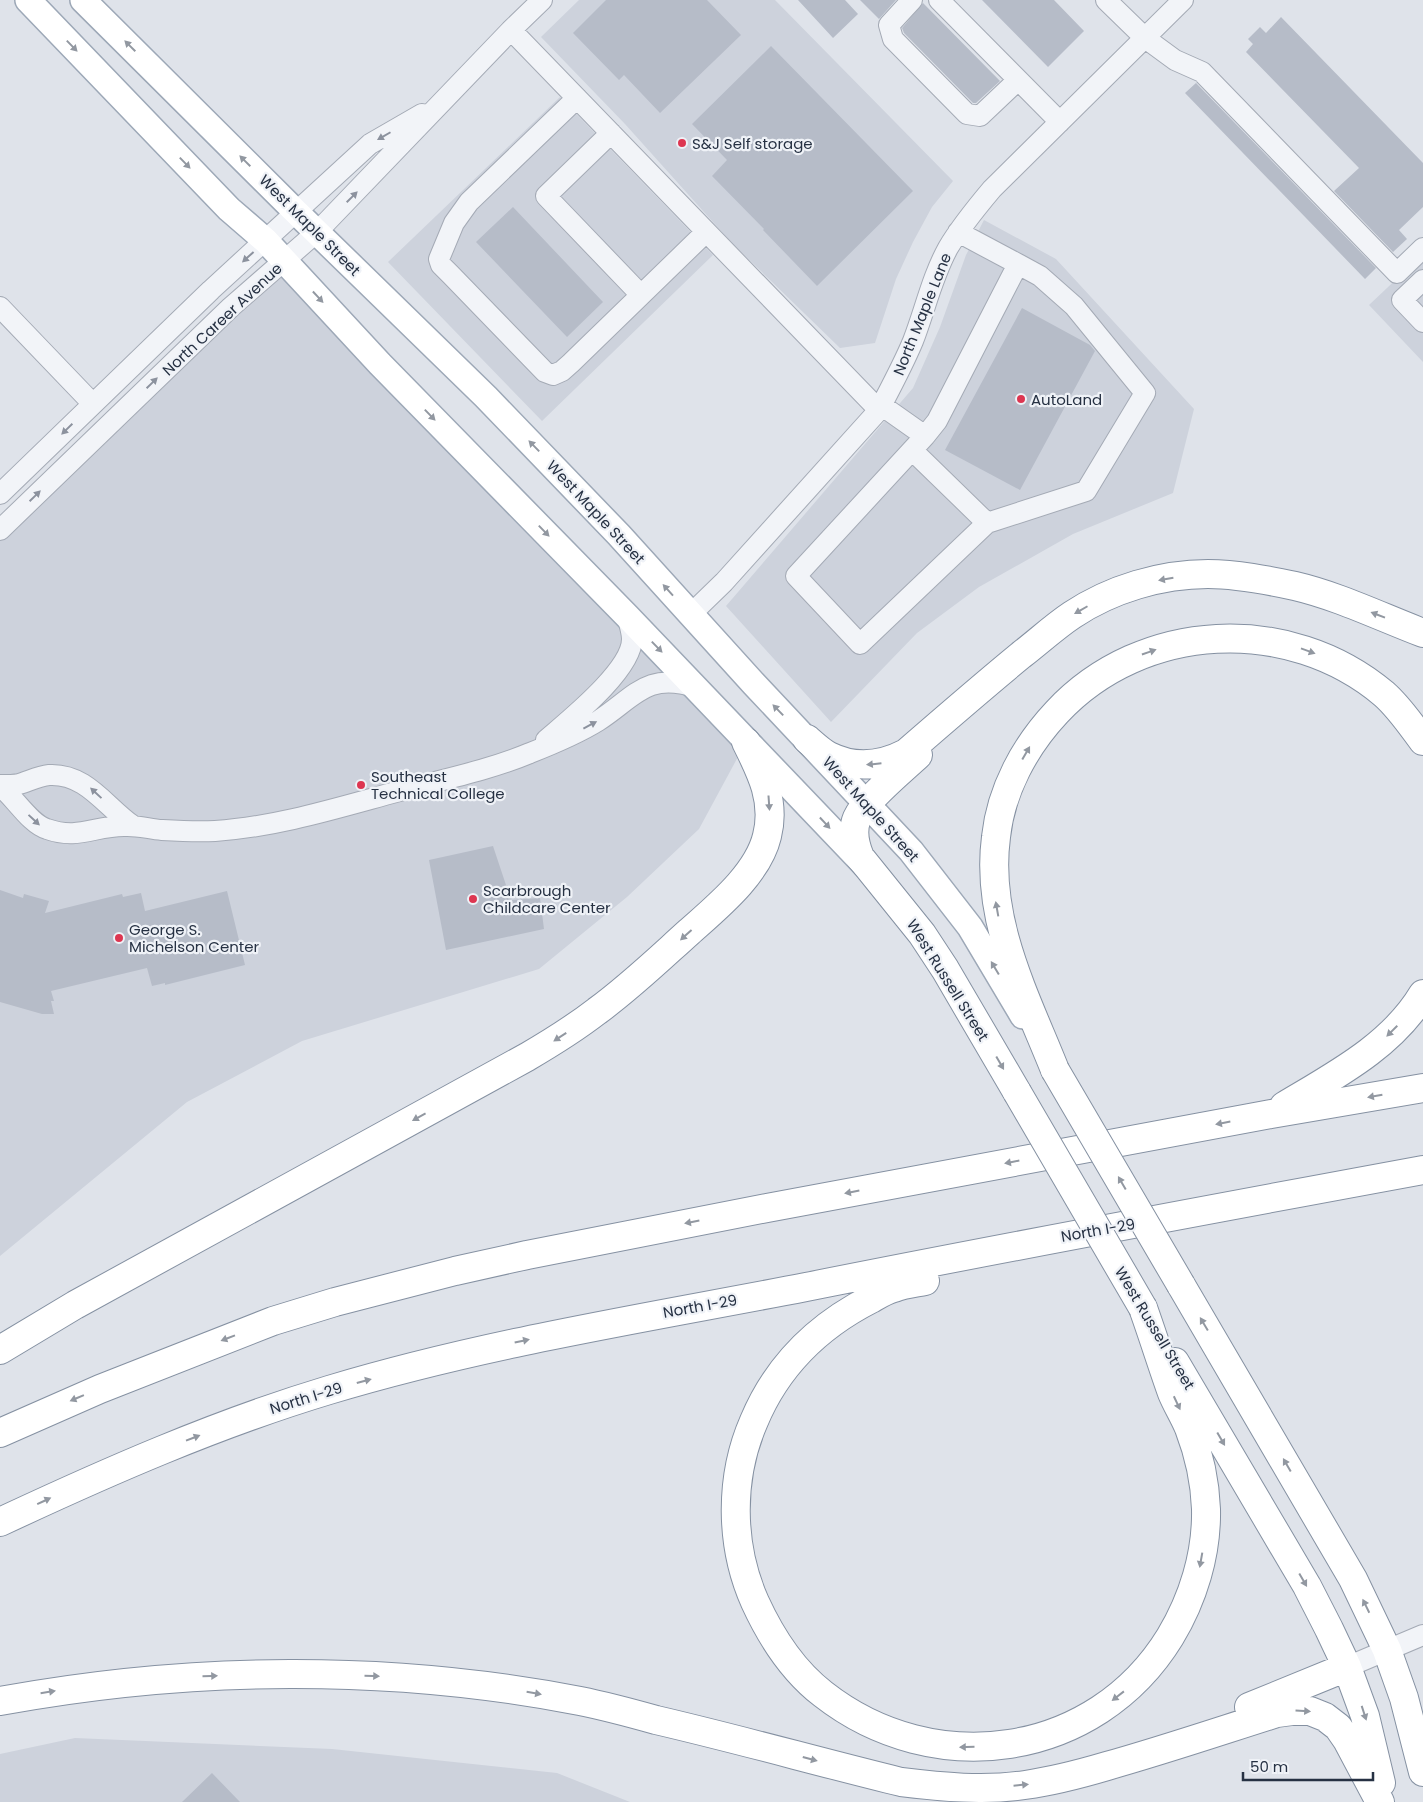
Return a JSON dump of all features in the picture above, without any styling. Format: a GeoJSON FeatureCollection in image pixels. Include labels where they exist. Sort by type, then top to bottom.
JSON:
{"type":"FeatureCollection","features":[{"type":"Feature","properties":{"kind":"highway"},"geometry":{"type":"LineString","coordinates":[[807,739],[828,756],[844,761],[875,765],[890,761],[906,753],[990,680],[1072,615],[1096,601],[1125,589],[1148,582],[1177,577],[1208,574],[1257,579],[1297,587],[1347,603],[1423,633]]}},
{"type":"Feature","properties":{"kind":"highway"},"geometry":{"type":"LineString","coordinates":[[1423,741],[1405,716],[1385,695],[1360,676],[1332,660],[1272,641],[1210,638],[1177,643],[1147,652],[1111,669],[1066,702],[1045,725],[1027,750],[1013,777],[1002,806],[993,866],[995,897],[1000,926],[1055,1070],[1353,1579],[1387,1650],[1404,1698],[1423,1772]]}},
{"type":"Feature","properties":{"kind":"highway","name":"West Russell Street"},"geometry":{"type":"LineString","coordinates":[[1024,653],[867,804],[857,819],[854,834],[856,847],[860,857],[922,934],[931,948],[1306,1586],[1347,1667],[1365,1716],[1384,1802]]}},
{"type":"Feature","properties":{"kind":"highway"},"geometry":{"type":"LineString","coordinates":[[0,1350],[75,1305],[527,1057],[597,1012],[628,987],[722,902],[745,877],[760,856],[768,836],[769,795],[762,774],[746,742]]}},
{"type":"Feature","properties":{"kind":"highway"},"geometry":{"type":"LineString","coordinates":[[1271,1114],[1372,1050],[1404,1019],[1423,994]]}},
{"type":"Feature","properties":{"kind":"highway"},"geometry":{"type":"LineString","coordinates":[[0,1433],[100,1388],[273,1321],[335,1302],[446,1273],[776,1206],[1271,1114],[1423,1088]]}},
{"type":"Feature","properties":{"kind":"highway","name":"North I-29"},"geometry":{"type":"LineString","coordinates":[[0,1522],[74,1487],[162,1449],[232,1423],[329,1390],[504,1345],[1056,1237],[1423,1170]]}},
{"type":"Feature","properties":{"kind":"highway"},"geometry":{"type":"LineString","coordinates":[[1056,1237],[1000,1267],[894,1287],[854,1308],[821,1330],[798,1352],[778,1376],[761,1403],[741,1458],[736,1493],[736,1529],[741,1560],[750,1590],[768,1629],[798,1671],[820,1693],[870,1725],[899,1736],[930,1744],[961,1748],[996,1746],[1028,1741],[1058,1732],[1089,1716],[1118,1696],[1142,1675],[1162,1650],[1191,1595],[1200,1561],[1206,1510],[1198,1453],[1173,1394],[1143,1308]]}},
{"type":"Feature","properties":{"kind":"highway"},"geometry":{"type":"LineString","coordinates":[[1105,1767],[1347,1667]]}},
{"type":"Feature","properties":{"kind":"highway"},"geometry":{"type":"LineString","coordinates":[[0,1701],[100,1685],[206,1676],[375,1676],[471,1684],[582,1702],[901,1782],[942,1787],[982,1788],[1025,1785],[1072,1776],[1146,1756],[1277,1713],[1292,1710],[1310,1711],[1324,1717],[1338,1727],[1347,1740],[1380,1802]]}},
{"type":"Feature","properties":{"kind":"main road"},"geometry":{"type":"LineString","coordinates":[[28,0],[229,209],[266,241],[380,364],[627,616],[876,878]]}},
{"type":"Feature","properties":{"kind":"main road","name":"West Maple Street"},"geometry":{"type":"LineString","coordinates":[[84,0],[296,212],[523,434],[620,535],[690,615],[911,851],[965,920],[1055,1070]]}},
{"type":"Feature","properties":{"kind":"street","name":"North Career Avenue"},"geometry":{"type":"LineString","coordinates":[[0,530],[231,307],[317,232],[542,0]]}},
{"type":"Feature","properties":{"kind":"street"},"geometry":{"type":"LineString","coordinates":[[912,0],[889,26],[893,39],[967,114],[980,116],[1018,80]]}},
{"type":"Feature","properties":{"kind":"street"},"geometry":{"type":"LineString","coordinates":[[939,0],[1060,122]]}},
{"type":"Feature","properties":{"kind":"street"},"geometry":{"type":"LineString","coordinates":[[1106,0],[1145,38],[1175,60],[1202,72],[1397,273],[1423,248]]}},
{"type":"Feature","properties":{"kind":"street","name":"North Maple Lane"},"geometry":{"type":"LineString","coordinates":[[690,615],[724,582],[880,408],[897,378],[947,250],[964,221],[992,189],[1183,0]]}},
{"type":"Feature","properties":{"kind":"street"},"geometry":{"type":"LineString","coordinates":[[511,30],[706,232],[880,408],[918,443],[987,523]]}},
{"type":"Feature","properties":{"kind":"street"},"geometry":{"type":"LineString","coordinates":[[577,98],[469,202],[454,223],[440,258],[441,265],[545,372],[553,375],[562,371],[571,363],[706,232]]}},
{"type":"Feature","properties":{"kind":"street","name":"North Career Avenue"},"geometry":{"type":"LineString","coordinates":[[0,494],[211,290],[370,144],[441,103]]}},
{"type":"Feature","properties":{"kind":"street"},"geometry":{"type":"LineString","coordinates":[[611,134],[546,196],[641,295]]}},
{"type":"Feature","properties":{"kind":"street"},"geometry":{"type":"LineString","coordinates":[[958,232],[1018,264],[1040,276],[1074,306],[1145,393],[1086,491],[987,523],[860,644],[796,576],[937,421],[1018,264]]}},
{"type":"Feature","properties":{"kind":"street"},"geometry":{"type":"LineString","coordinates":[[1423,280],[1402,300],[1423,322]]}},
{"type":"Feature","properties":{"kind":"street"},"geometry":{"type":"LineString","coordinates":[[0,307],[93,404]]}},
{"type":"Feature","properties":{"kind":"street"},"geometry":{"type":"LineString","coordinates":[[530,753],[573,716],[608,682],[621,666],[628,654],[632,639],[627,616]]}},
{"type":"Feature","properties":{"kind":"street"},"geometry":{"type":"LineString","coordinates":[[0,786],[10,794],[34,822],[55,832],[70,835],[114,826],[132,825],[160,830],[186,831],[245,828],[337,808],[491,767],[530,753],[598,721],[645,686],[660,682],[678,682],[695,687]]}},
{"type":"Feature","properties":{"kind":"street"},"geometry":{"type":"LineString","coordinates":[[0,786],[18,784],[46,775],[71,777],[93,790],[116,814],[132,825]]}},
{"type":"Feature","properties":{"kind":"street"},"geometry":{"type":"LineString","coordinates":[[1347,1667],[1423,1635]]}},
{"type":"Feature","properties":{"kind":"shaded area"},"geometry":{"type":"Polygon","coordinates":[[[579,0],[775,0],[953,181],[932,207],[913,242],[896,279],[875,343],[840,348],[730,241],[625,124],[541,37],[579,0]]]}},
{"type":"Feature","properties":{"kind":"shaded area"},"geometry":{"type":"Polygon","coordinates":[[[560,97],[713,255],[542,421],[388,262],[560,97]]]}},
{"type":"Feature","properties":{"kind":"shaded area"},"geometry":{"type":"Polygon","coordinates":[[[984,220],[1056,259],[1194,409],[1173,493],[1073,534],[979,587],[917,633],[831,722],[726,606],[913,388],[940,327],[966,255],[984,220]]]}},
{"type":"Feature","properties":{"kind":"shaded area"},"geometry":{"type":"Polygon","coordinates":[[[1423,254],[1423,362],[1369,305],[1423,254]]]}},
{"type":"Feature","properties":{"kind":"shaded area","name":"Southeast Technical College"},"geometry":{"type":"Polygon","coordinates":[[[284,262],[746,742],[699,829],[627,897],[539,969],[302,1041],[187,1102],[0,1256],[0,533],[284,262]]]}},
{"type":"Feature","properties":{"kind":"shaded area"},"geometry":{"type":"Polygon","coordinates":[[[75,1738],[332,1749],[557,1773],[630,1802],[0,1802],[0,1754],[75,1738]]]}},
{"type":"Feature","properties":{"kind":"building"},"geometry":{"type":"Polygon","coordinates":[[[606,0],[707,0],[741,35],[660,113],[624,75],[619,80],[573,33],[606,0]]]}},
{"type":"Feature","properties":{"kind":"building"},"geometry":{"type":"Polygon","coordinates":[[[798,0],[845,0],[858,14],[833,38],[798,0]]]}},
{"type":"Feature","properties":{"kind":"building"},"geometry":{"type":"Polygon","coordinates":[[[860,0],[896,0],[879,19],[860,0]]]}},
{"type":"Feature","properties":{"kind":"building"},"geometry":{"type":"Polygon","coordinates":[[[982,0],[1054,0],[1084,31],[1048,67],[982,0]]]}},
{"type":"Feature","properties":{"kind":"building"},"geometry":{"type":"Polygon","coordinates":[[[923,3],[1000,81],[976,103],[973,103],[904,33],[902,28],[923,3]]]}},
{"type":"Feature","properties":{"kind":"building"},"geometry":{"type":"Polygon","coordinates":[[[1281,17],[1423,163],[1423,207],[1399,230],[1407,239],[1393,252],[1334,191],[1359,168],[1246,52],[1253,44],[1248,39],[1260,27],[1266,33],[1281,17]]]}},
{"type":"Feature","properties":{"kind":"building"},"geometry":{"type":"Polygon","coordinates":[[[771,46],[913,191],[817,286],[712,176],[727,160],[692,124],[771,46]]]}},
{"type":"Feature","properties":{"kind":"building"},"geometry":{"type":"Polygon","coordinates":[[[1196,83],[1376,268],[1365,279],[1185,93],[1196,83]]]}},
{"type":"Feature","properties":{"kind":"building"},"geometry":{"type":"Polygon","coordinates":[[[513,207],[603,302],[567,337],[476,242],[513,207]]]}},
{"type":"Feature","properties":{"kind":"building","name":"AutoLand"},"geometry":{"type":"Polygon","coordinates":[[[1022,308],[1090,345],[1095,351],[1020,490],[945,450],[1022,308]]]}},
{"type":"Feature","properties":{"kind":"building","name":"Scarbrough Childcare Center"},"geometry":{"type":"Polygon","coordinates":[[[493,846],[511,900],[540,898],[544,929],[446,950],[429,860],[493,846]]]}},
{"type":"Feature","properties":{"kind":"building","name":"George S. Michelson Center"},"geometry":{"type":"Polygon","coordinates":[[[0,890],[23,898],[24,894],[49,901],[45,913],[122,894],[123,897],[141,893],[145,911],[227,891],[245,965],[165,985],[165,983],[152,986],[147,968],[51,991],[54,1001],[51,1001],[54,1014],[42,1014],[0,1002],[0,890]]]}},
{"type":"Feature","properties":{"kind":"building"},"geometry":{"type":"Polygon","coordinates":[[[212,1773],[240,1802],[182,1802],[212,1773]]]}},
{"type":"Feature","properties":{"kind":"place","name":"S&J Self storage"},"geometry":{"type":"Point","coordinates":[682,143]}},
{"type":"Feature","properties":{"kind":"place","name":"AutoLand"},"geometry":{"type":"Point","coordinates":[1021,399]}},
{"type":"Feature","properties":{"kind":"place","name":"Southeast Technical College"},"geometry":{"type":"Point","coordinates":[361,785]}},
{"type":"Feature","properties":{"kind":"place","name":"Scarbrough Childcare Center"},"geometry":{"type":"Point","coordinates":[473,899]}},
{"type":"Feature","properties":{"kind":"place","name":"George S. Michelson Center"},"geometry":{"type":"Point","coordinates":[119,938]}}]}
